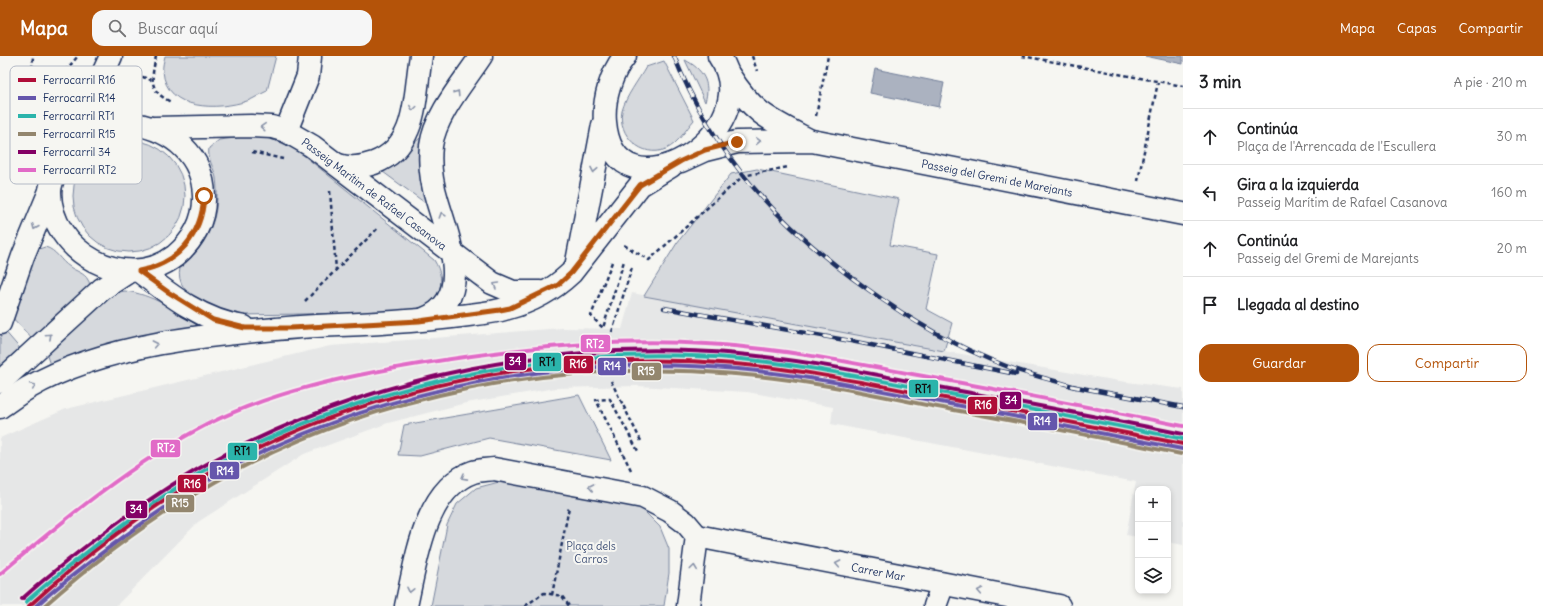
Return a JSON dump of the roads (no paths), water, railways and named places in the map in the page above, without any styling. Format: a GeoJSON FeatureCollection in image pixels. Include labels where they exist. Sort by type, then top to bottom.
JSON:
{"type":"FeatureCollection","features":[{"type":"Feature","properties":{"kind":"street"},"geometry":{"type":"LineString","coordinates":[[106,66],[111,56]]}},
{"type":"Feature","properties":{"kind":"street"},"geometry":{"type":"LineString","coordinates":[[338,165],[356,168],[382,160],[403,140],[411,122],[421,56]]}},
{"type":"Feature","properties":{"kind":"street"},"geometry":{"type":"LineString","coordinates":[[452,253],[434,186],[431,147],[440,118],[481,56]]}},
{"type":"Feature","properties":{"kind":"street"},"geometry":{"type":"LineString","coordinates":[[286,131],[308,76],[310,57]]}},
{"type":"Feature","properties":{"kind":"street"},"geometry":{"type":"LineString","coordinates":[[576,268],[608,91],[622,60]]}},
{"type":"Feature","properties":{"kind":"street"},"geometry":{"type":"LineString","coordinates":[[604,118],[606,137],[610,146],[626,163],[648,170],[676,163],[704,144],[726,113],[730,99],[724,65]]}},
{"type":"Feature","properties":{"kind":"street","name":"Passeig del Gremi de Marejants"},"geometry":{"type":"LineString","coordinates":[[724,65],[741,94],[756,111],[774,123],[812,141]]}},
{"type":"Feature","properties":{"kind":"street"},"geometry":{"type":"LineString","coordinates":[[50,191],[52,209],[57,222],[77,249],[89,260],[108,268],[133,271],[158,266],[171,259],[182,250],[192,238],[203,210],[203,184],[199,170],[192,157],[172,137],[153,128],[142,126]]}},
{"type":"Feature","properties":{"kind":"street","name":"Passeig Marítim de Rafael Casanova"},"geometry":{"type":"LineString","coordinates":[[153,128],[251,126],[272,127],[286,131],[300,138],[338,165],[452,253],[502,288],[523,293],[547,291]]}},
{"type":"Feature","properties":{"kind":"street","name":"Passeig del Gremi de Marejants"},"geometry":{"type":"LineString","coordinates":[[676,163],[705,150],[737,142],[812,141],[1183,214]]}},
{"type":"Feature","properties":{"kind":"street","name":"Passeig Marítim de Rafael Casanova"},"geometry":{"type":"LineString","coordinates":[[133,271],[213,320],[245,328],[291,328],[419,321],[500,310],[510,308],[558,285],[576,268],[640,185],[676,163]]}},
{"type":"Feature","properties":{"kind":"street"},"geometry":{"type":"LineString","coordinates":[[0,323],[23,256],[53,184]]}},
{"type":"Feature","properties":{"kind":"street","name":"Passeig Marítim de Rafael Casanova"},"geometry":{"type":"LineString","coordinates":[[419,321],[436,313],[444,307],[449,298],[454,280],[452,253]]}},
{"type":"Feature","properties":{"kind":"street"},"geometry":{"type":"LineString","coordinates":[[0,382],[102,289],[133,271]]}},
{"type":"Feature","properties":{"kind":"street","name":"Passeig Marítim de Rafael Casanova"},"geometry":{"type":"LineString","coordinates":[[0,407],[28,388],[63,372],[105,356],[155,344],[291,328]]}},
{"type":"Feature","properties":{"kind":"street"},"geometry":{"type":"LineString","coordinates":[[406,606],[421,537],[440,498],[456,482],[473,472],[494,469],[643,497],[670,511],[686,523],[698,536],[688,606]]}},
{"type":"Feature","properties":{"kind":"street","name":"Carrer Mar"},"geometry":{"type":"LineString","coordinates":[[698,536],[1059,606]]}},
{"type":"Feature","properties":{"kind":"street"},"geometry":{"type":"LineString","coordinates":[[935,606],[943,584]]}},
{"type":"Feature","properties":{"kind":"railway"},"geometry":{"type":"LineString","coordinates":[[674,56],[690,92],[709,126],[753,187],[805,240],[835,265],[899,311],[951,341],[987,359],[1032,375],[1076,387]]}},
{"type":"Feature","properties":{"kind":"railway"},"geometry":{"type":"LineString","coordinates":[[664,308],[851,341],[1016,374]]}},
{"type":"Feature","properties":{"kind":"railway"},"geometry":{"type":"LineString","coordinates":[[1071,386],[1183,407]]}},
{"type":"Feature","properties":{"kind":"rail line","name":"RT2"},"geometry":{"type":"LineString","coordinates":[[0,574],[74,513],[126,474],[180,439],[233,412],[259,402],[311,386],[419,364],[490,353],[598,343],[671,342],[733,346],[861,364],[1183,426]]}},
{"type":"Feature","properties":{"kind":"rail line","name":"34"},"geometry":{"type":"LineString","coordinates":[[22,599],[48,576],[129,514],[184,477],[206,464],[279,429],[341,404],[405,384],[470,368],[537,358],[603,352],[671,350],[738,354],[812,363],[1183,434]]}},
{"type":"Feature","properties":{"kind":"rail line","name":"RT1"},"geometry":{"type":"LineString","coordinates":[[26,602],[51,580],[91,549],[175,488],[220,462],[281,433],[343,409],[407,389],[472,373],[539,363],[605,357],[673,355],[740,359],[862,377],[1183,439]]}},
{"type":"Feature","properties":{"kind":"rail line","name":"R16"},"geometry":{"type":"LineString","coordinates":[[29,606],[94,551],[164,501],[212,472],[273,441],[335,416],[400,395],[466,379],[532,368],[600,362],[667,361],[759,366],[857,381],[1183,444]]}},
{"type":"Feature","properties":{"kind":"rail line","name":"R14"},"geometry":{"type":"LineString","coordinates":[[36,606],[60,585],[99,555],[180,498],[224,471],[284,442],[346,418],[409,398],[474,383],[539,372],[605,367],[671,365],[738,369],[811,378],[859,386],[1182,449]]}},
{"type":"Feature","properties":{"kind":"rail line","name":"R15"},"geometry":{"type":"LineString","coordinates":[[44,606],[84,572],[170,509],[215,482],[275,451],[337,425],[401,405],[467,389],[533,378],[600,372],[668,371],[760,376],[858,391],[1181,454]]}},
{"type":"Feature","properties":{"kind":"park label","name":"Plaça dels Carros"},"geometry":{"type":"Point","coordinates":[591,552]}}]}
